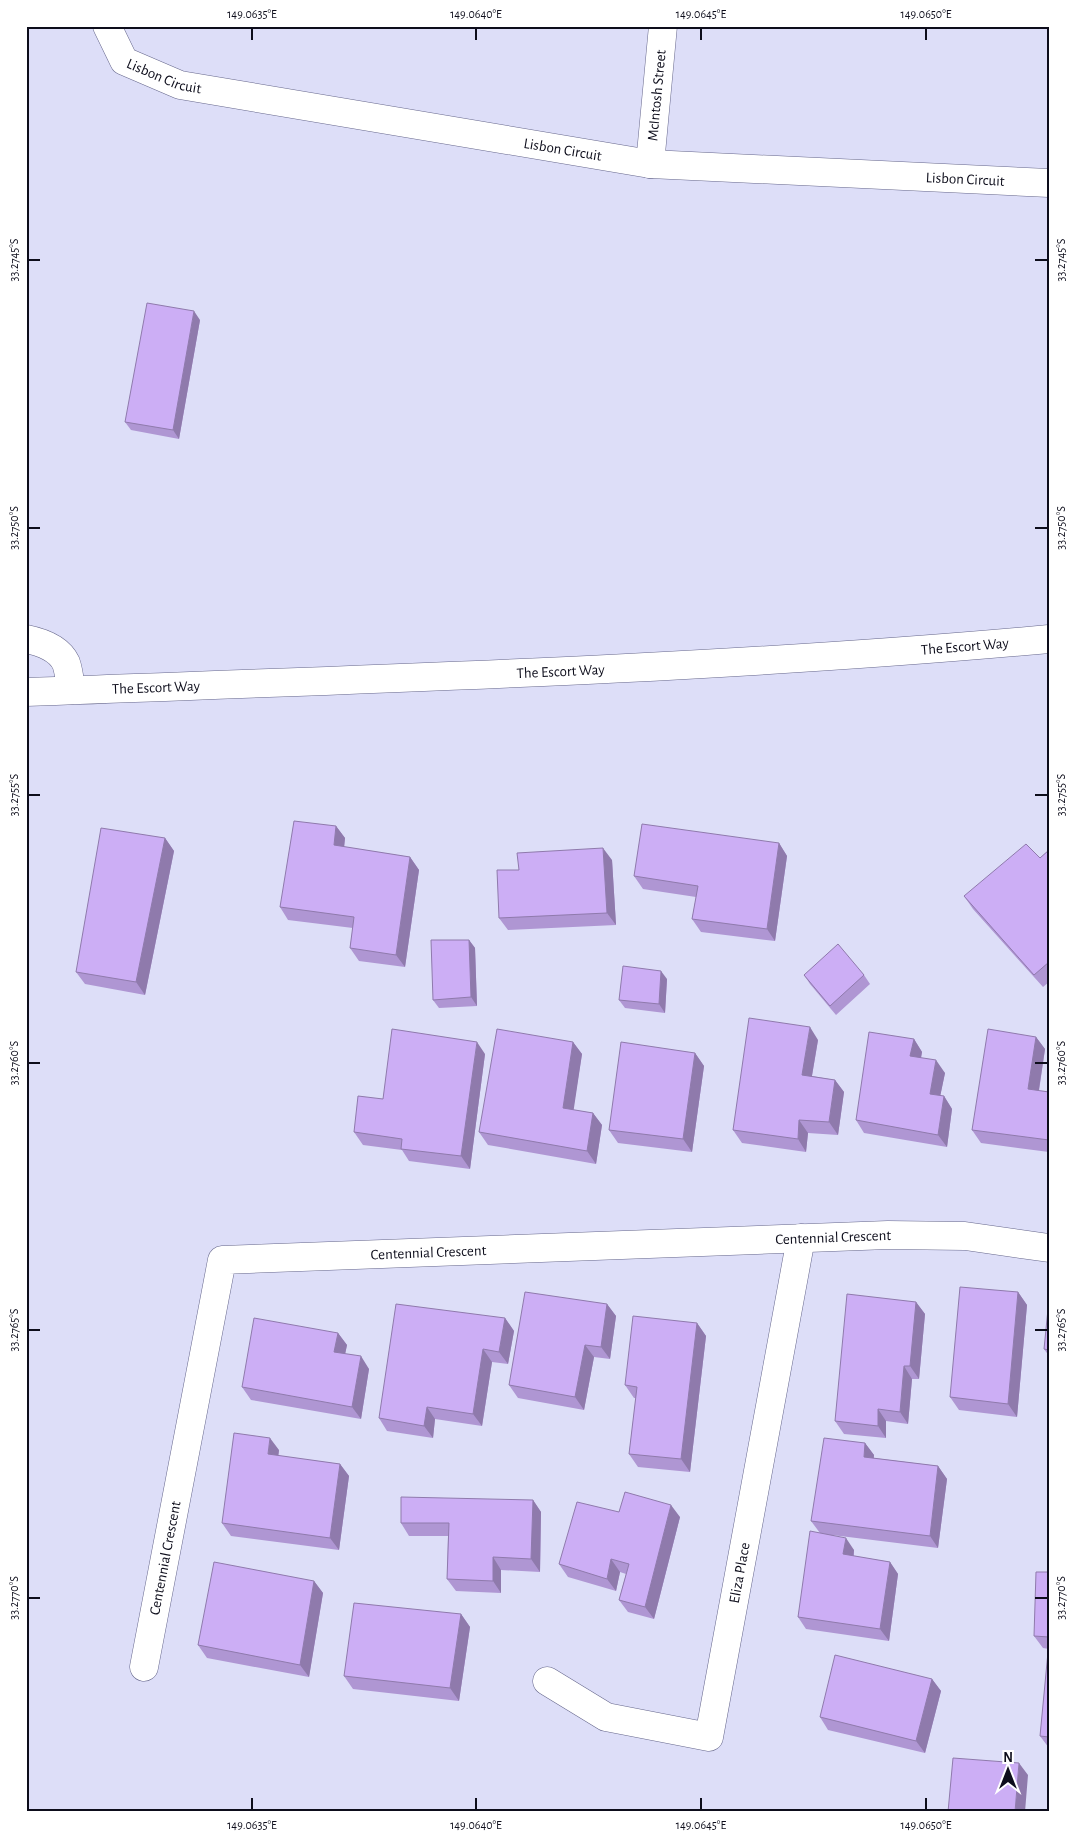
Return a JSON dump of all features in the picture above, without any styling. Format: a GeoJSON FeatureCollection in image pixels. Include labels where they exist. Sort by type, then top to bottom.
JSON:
{"type":"FeatureCollection","features":[{"type":"Feature","properties":{"kind":"street","name":"Lisbon Circuit"},"geometry":{"type":"LineString","coordinates":[[107,26],[124,61],[180,85],[650,164],[1049,183]]}},
{"type":"Feature","properties":{"kind":"street","name":"McIntosh Street"},"geometry":{"type":"LineString","coordinates":[[650,164],[662,26]]}},
{"type":"Feature","properties":{"kind":"street"},"geometry":{"type":"LineString","coordinates":[[26,639],[49,646],[62,658],[66,663],[71,690]]}},
{"type":"Feature","properties":{"kind":"street","name":"The Escort Way"},"geometry":{"type":"LineString","coordinates":[[26,692],[634,667],[827,656],[1049,639]]}},
{"type":"Feature","properties":{"kind":"street","name":"Centennial Crescent"},"geometry":{"type":"LineString","coordinates":[[144,1666],[222,1260],[888,1235],[965,1236],[1049,1248]]}},
{"type":"Feature","properties":{"kind":"street","name":"Eliza Place"},"geometry":{"type":"LineString","coordinates":[[547,1682],[606,1717],[709,1737],[801,1238]]}},
{"type":"Feature","properties":{"kind":"building"},"geometry":{"type":"Polygon","coordinates":[[[147,303],[194,311],[173,430],[125,422],[147,303]]]}},
{"type":"Feature","properties":{"kind":"building"},"geometry":{"type":"Polygon","coordinates":[[[294,821],[336,826],[334,845],[410,857],[396,955],[350,948],[354,917],[280,907],[294,821]]]}},
{"type":"Feature","properties":{"kind":"building"},"geometry":{"type":"Polygon","coordinates":[[[642,824],[779,843],[767,929],[692,919],[698,886],[634,876],[642,824]]]}},
{"type":"Feature","properties":{"kind":"building"},"geometry":{"type":"Polygon","coordinates":[[[101,828],[165,838],[136,982],[76,972],[101,828]]]}},
{"type":"Feature","properties":{"kind":"building"},"geometry":{"type":"Polygon","coordinates":[[[1026,844],[1040,858],[1049,850],[1049,962],[1034,975],[964,896],[1026,844]]]}},
{"type":"Feature","properties":{"kind":"building"},"geometry":{"type":"Polygon","coordinates":[[[603,848],[607,913],[499,918],[497,870],[519,870],[517,853],[603,848]]]}},
{"type":"Feature","properties":{"kind":"building"},"geometry":{"type":"Polygon","coordinates":[[[431,940],[469,940],[471,997],[433,1000],[431,940]]]}},
{"type":"Feature","properties":{"kind":"building"},"geometry":{"type":"Polygon","coordinates":[[[838,944],[864,975],[830,1006],[804,975],[838,944]]]}},
{"type":"Feature","properties":{"kind":"building"},"geometry":{"type":"Polygon","coordinates":[[[623,966],[661,971],[659,1004],[619,1000],[623,966]]]}},
{"type":"Feature","properties":{"kind":"building"},"geometry":{"type":"Polygon","coordinates":[[[749,1018],[810,1027],[802,1075],[835,1080],[829,1122],[799,1120],[798,1139],[733,1130],[749,1018]]]}},
{"type":"Feature","properties":{"kind":"building"},"geometry":{"type":"Polygon","coordinates":[[[392,1029],[477,1042],[461,1156],[401,1149],[402,1139],[354,1132],[358,1096],[383,1099],[392,1029]]]}},
{"type":"Feature","properties":{"kind":"building"},"geometry":{"type":"Polygon","coordinates":[[[497,1029],[573,1042],[563,1108],[593,1113],[587,1151],[479,1132],[497,1029]]]}},
{"type":"Feature","properties":{"kind":"building"},"geometry":{"type":"Polygon","coordinates":[[[988,1029],[1036,1037],[1028,1089],[1049,1092],[1049,1140],[972,1130],[988,1029]]]}},
{"type":"Feature","properties":{"kind":"building"},"geometry":{"type":"Polygon","coordinates":[[[869,1032],[914,1039],[910,1056],[936,1060],[930,1094],[944,1096],[938,1135],[856,1120],[869,1032]]]}},
{"type":"Feature","properties":{"kind":"building"},"geometry":{"type":"Polygon","coordinates":[[[621,1042],[695,1053],[683,1139],[609,1130],[621,1042]]]}},
{"type":"Feature","properties":{"kind":"building"},"geometry":{"type":"Polygon","coordinates":[[[960,1287],[1018,1292],[1008,1404],[950,1397],[960,1287]]]}},
{"type":"Feature","properties":{"kind":"building"},"geometry":{"type":"Polygon","coordinates":[[[525,1292],[607,1304],[601,1347],[585,1345],[575,1397],[509,1385],[525,1292]]]}},
{"type":"Feature","properties":{"kind":"building"},"geometry":{"type":"Polygon","coordinates":[[[847,1294],[916,1302],[910,1366],[904,1366],[900,1412],[878,1409],[878,1426],[835,1421],[847,1294]]]}},
{"type":"Feature","properties":{"kind":"building"},"geometry":{"type":"Polygon","coordinates":[[[396,1304],[505,1318],[499,1352],[483,1349],[473,1414],[427,1407],[424,1426],[379,1418],[396,1304]]]}},
{"type":"Feature","properties":{"kind":"building"},"geometry":{"type":"Polygon","coordinates":[[[1049,1309],[1049,1350],[1044,1349],[1049,1309]]]}},
{"type":"Feature","properties":{"kind":"building"},"geometry":{"type":"Polygon","coordinates":[[[633,1316],[697,1323],[681,1459],[629,1454],[637,1387],[625,1385],[633,1316]]]}},
{"type":"Feature","properties":{"kind":"building"},"geometry":{"type":"Polygon","coordinates":[[[254,1318],[338,1333],[334,1352],[361,1356],[352,1407],[242,1387],[254,1318]]]}},
{"type":"Feature","properties":{"kind":"building"},"geometry":{"type":"Polygon","coordinates":[[[234,1433],[270,1438],[268,1454],[340,1464],[330,1538],[222,1523],[234,1433]]]}},
{"type":"Feature","properties":{"kind":"building"},"geometry":{"type":"Polygon","coordinates":[[[824,1438],[865,1443],[864,1457],[938,1466],[930,1536],[811,1521],[824,1438]]]}},
{"type":"Feature","properties":{"kind":"building"},"geometry":{"type":"Polygon","coordinates":[[[625,1492],[671,1505],[645,1607],[619,1600],[629,1564],[611,1559],[607,1579],[559,1564],[577,1502],[619,1512],[625,1492]]]}},
{"type":"Feature","properties":{"kind":"building"},"geometry":{"type":"Polygon","coordinates":[[[401,1497],[533,1500],[531,1559],[493,1557],[493,1581],[447,1579],[449,1523],[401,1523],[401,1497]]]}},
{"type":"Feature","properties":{"kind":"building"},"geometry":{"type":"Polygon","coordinates":[[[810,1531],[846,1538],[843,1554],[890,1562],[880,1629],[798,1617],[810,1531]]]}},
{"type":"Feature","properties":{"kind":"building"},"geometry":{"type":"Polygon","coordinates":[[[214,1562],[314,1581],[300,1665],[198,1645],[214,1562]]]}},
{"type":"Feature","properties":{"kind":"building"},"geometry":{"type":"Polygon","coordinates":[[[1036,1572],[1049,1572],[1049,1637],[1034,1636],[1036,1572]]]}},
{"type":"Feature","properties":{"kind":"building"},"geometry":{"type":"Polygon","coordinates":[[[354,1603],[461,1614],[450,1688],[344,1676],[354,1603]]]}},
{"type":"Feature","properties":{"kind":"building"},"geometry":{"type":"Polygon","coordinates":[[[1049,1652],[1049,1737],[1040,1736],[1049,1652]]]}},
{"type":"Feature","properties":{"kind":"building"},"geometry":{"type":"Polygon","coordinates":[[[835,1655],[932,1679],[916,1741],[820,1717],[835,1655]]]}},
{"type":"Feature","properties":{"kind":"building"},"geometry":{"type":"Polygon","coordinates":[[[953,1758],[1019,1763],[1015,1812],[948,1812],[953,1758]]]}}]}
